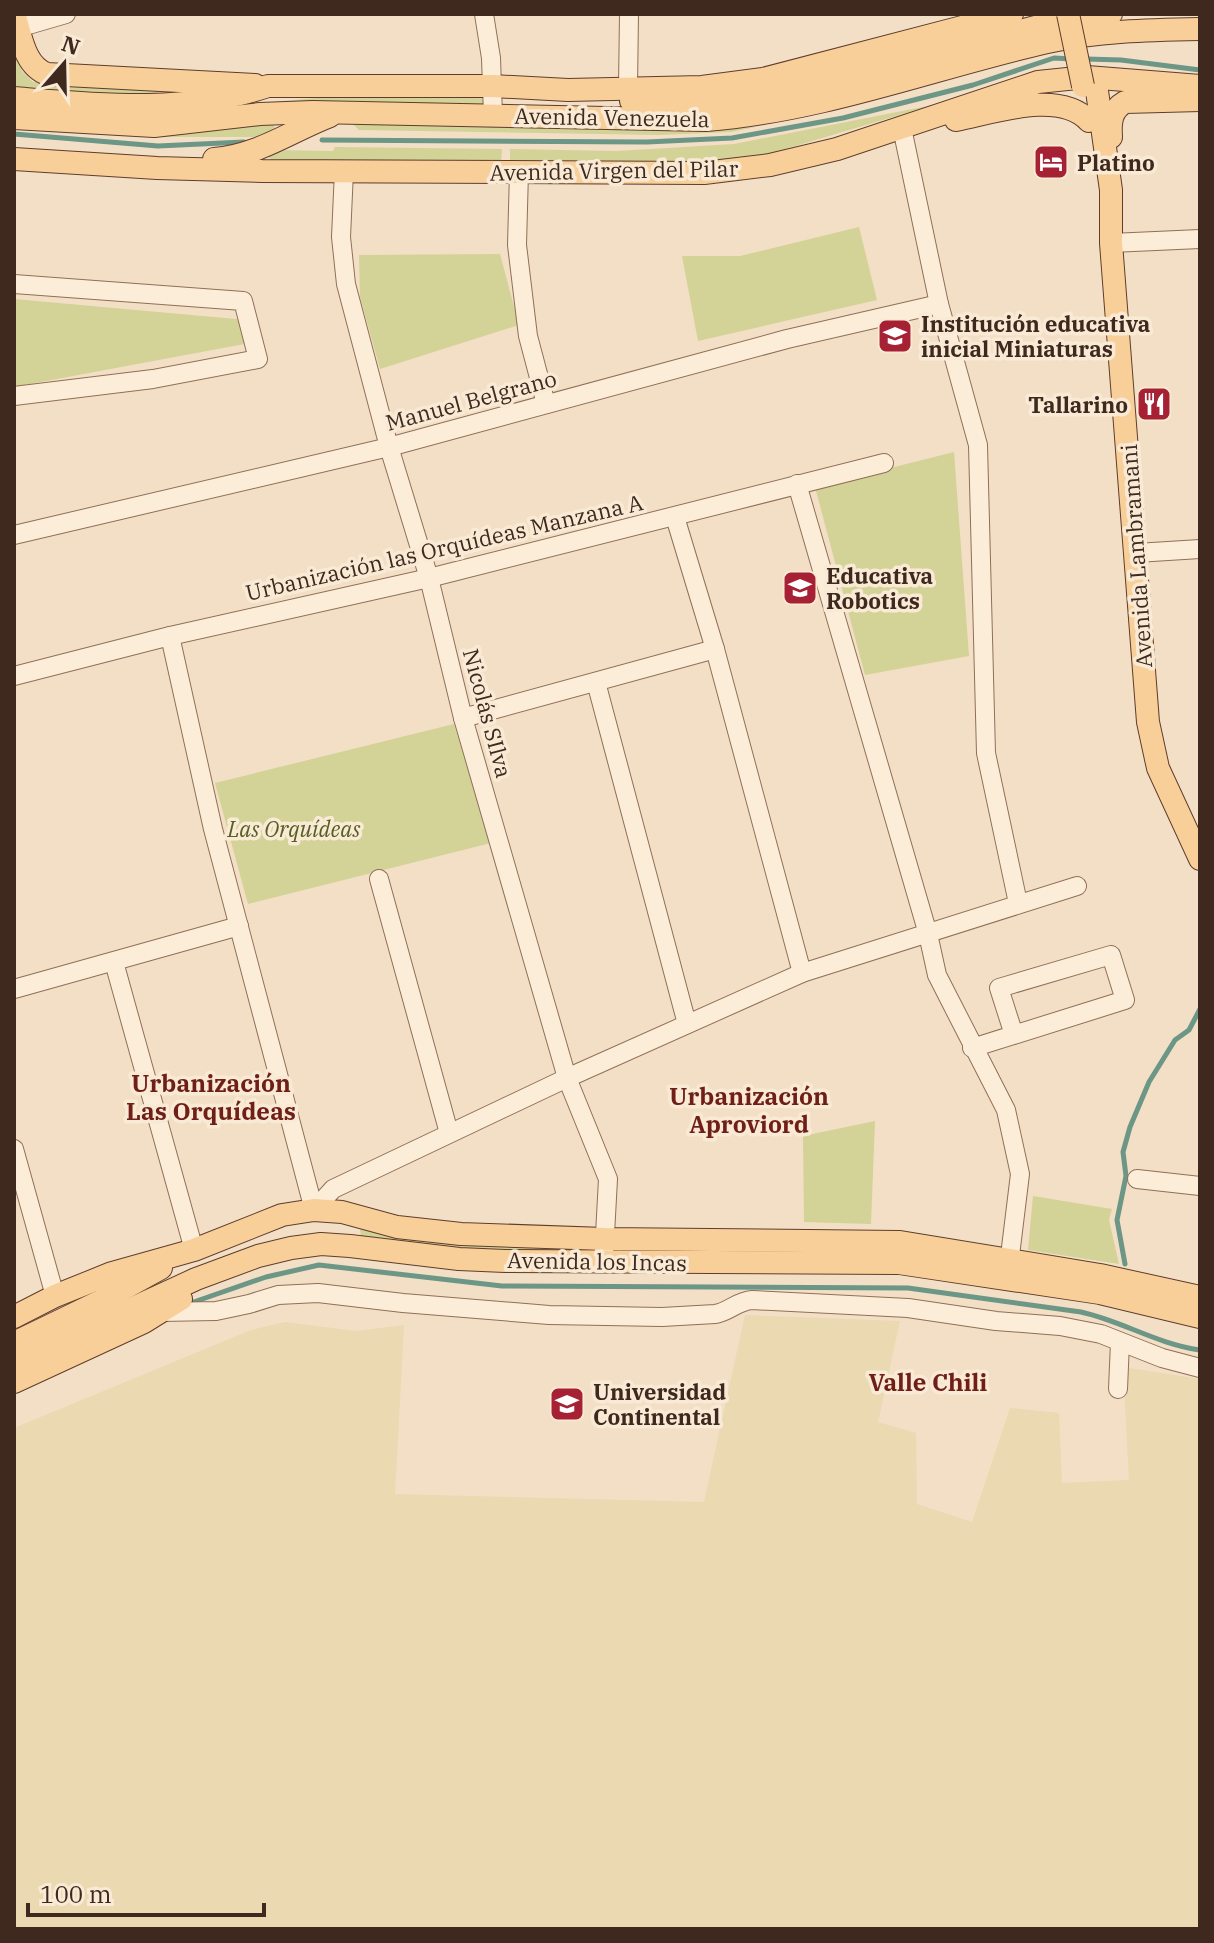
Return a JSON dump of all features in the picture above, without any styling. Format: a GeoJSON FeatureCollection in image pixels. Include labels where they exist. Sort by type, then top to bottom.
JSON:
{"type":"FeatureCollection","features":[{"type":"Feature","properties":{"kind":"main road","name":"Avenida Venezuela"},"geometry":{"type":"LineString","coordinates":[[14,98],[159,106],[235,97],[268,86],[493,86],[568,90],[702,87],[763,79],[1012,14]]}},
{"type":"Feature","properties":{"kind":"main road"},"geometry":{"type":"LineString","coordinates":[[1068,14],[1090,85]]}},
{"type":"Feature","properties":{"kind":"main road"},"geometry":{"type":"LineString","coordinates":[[1083,14],[1090,85]]}},
{"type":"Feature","properties":{"kind":"main road","name":"Avenida Venezuela"},"geometry":{"type":"LineString","coordinates":[[568,90],[593,98],[668,103],[742,99],[799,88],[1047,24],[1111,14]]}},
{"type":"Feature","properties":{"kind":"main road"},"geometry":{"type":"LineString","coordinates":[[15,23],[30,63],[47,74],[268,86]]}},
{"type":"Feature","properties":{"kind":"main road","name":"Avenida Venezuela"},"geometry":{"type":"LineString","coordinates":[[14,118],[154,126],[260,114],[493,115],[670,120],[744,117],[806,105],[1050,42],[1123,31],[1200,29]]}},
{"type":"Feature","properties":{"kind":"main road","name":"Avenida Virgen del Pilar"},"geometry":{"type":"LineString","coordinates":[[14,159],[157,168],[344,171],[690,173],[740,170],[837,149],[1009,90],[1065,78],[1119,78],[1200,86]]}},
{"type":"Feature","properties":{"kind":"main road","name":"Avenida Lambramani"},"geometry":{"type":"LineString","coordinates":[[1090,85],[1089,121],[1111,243]]}},
{"type":"Feature","properties":{"kind":"main road","name":"Avenida Lambramani"},"geometry":{"type":"LineString","coordinates":[[1090,85],[1111,190],[1111,243],[1139,624],[1152,745],[1158,768],[1200,859]]}},
{"type":"Feature","properties":{"kind":"main road"},"geometry":{"type":"LineString","coordinates":[[1111,190],[1110,124],[1119,106],[1138,100],[1200,100]]}},
{"type":"Feature","properties":{"kind":"main road"},"geometry":{"type":"LineString","coordinates":[[927,119],[951,121],[1051,104],[1072,109],[1089,121]]}},
{"type":"Feature","properties":{"kind":"main road"},"geometry":{"type":"LineString","coordinates":[[125,164],[241,156],[339,113]]}},
{"type":"Feature","properties":{"kind":"main road","name":"Avenida los Incas"},"geometry":{"type":"LineString","coordinates":[[14,1317],[112,1273],[194,1250],[282,1215],[314,1210],[342,1212],[410,1228],[461,1234],[605,1239],[789,1251]]}},
{"type":"Feature","properties":{"kind":"main road"},"geometry":{"type":"LineString","coordinates":[[282,1215],[289,1219],[296,1234],[291,1248]]}},
{"type":"Feature","properties":{"kind":"main road"},"geometry":{"type":"LineString","coordinates":[[408,1253],[410,1228]]}},
{"type":"Feature","properties":{"kind":"main road","name":"Avenida los Incas"},"geometry":{"type":"LineString","coordinates":[[14,1363],[196,1279],[291,1248],[321,1244],[474,1259],[603,1263],[900,1242],[1008,1269],[1200,1297]]}},
{"type":"Feature","properties":{"kind":"main road","name":"Avenida los Incas"},"geometry":{"type":"LineString","coordinates":[[14,1343],[101,1301],[194,1250]]}},
{"type":"Feature","properties":{"kind":"main road"},"geometry":{"type":"LineString","coordinates":[[14,1382],[160,1312],[237,1264]]}},
{"type":"Feature","properties":{"kind":"main road"},"geometry":{"type":"LineString","coordinates":[[1100,1284],[1200,1284]]}},
{"type":"Feature","properties":{"kind":"main road"},"geometry":{"type":"LineString","coordinates":[[1100,1284],[1176,1325],[1200,1330]]}},
{"type":"Feature","properties":{"kind":"main road","name":"Avenida los Incas"},"geometry":{"type":"LineString","coordinates":[[1100,1284],[1200,1317]]}},
{"type":"Feature","properties":{"kind":"street"},"geometry":{"type":"LineString","coordinates":[[15,23],[66,14]]}},
{"type":"Feature","properties":{"kind":"street"},"geometry":{"type":"LineString","coordinates":[[484,14],[493,86],[493,115]]}},
{"type":"Feature","properties":{"kind":"street"},"geometry":{"type":"LineString","coordinates":[[628,87],[629,14]]}},
{"type":"Feature","properties":{"kind":"street"},"geometry":{"type":"LineString","coordinates":[[902,128],[939,304],[978,445],[986,753],[1018,903]]}},
{"type":"Feature","properties":{"kind":"street","name":"Nicolás SIlva"},"geometry":{"type":"LineString","coordinates":[[344,171],[341,237],[346,284],[389,447],[429,578],[463,718],[567,1078],[608,1179],[603,1263]]}},
{"type":"Feature","properties":{"kind":"street"},"geometry":{"type":"LineString","coordinates":[[519,172],[517,245],[528,336],[546,404]]}},
{"type":"Feature","properties":{"kind":"street"},"geometry":{"type":"LineString","coordinates":[[1111,243],[1200,239]]}},
{"type":"Feature","properties":{"kind":"street"},"geometry":{"type":"LineString","coordinates":[[14,284],[243,301],[258,359],[153,379],[14,396]]}},
{"type":"Feature","properties":{"kind":"street","name":"Manuel Belgrano"},"geometry":{"type":"LineString","coordinates":[[14,535],[389,447],[787,339],[939,304]]}},
{"type":"Feature","properties":{"kind":"street","name":"Urbanización las Orquídeas Manzana A"},"geometry":{"type":"LineString","coordinates":[[14,676],[170,636],[429,578],[884,463]]}},
{"type":"Feature","properties":{"kind":"street"},"geometry":{"type":"LineString","coordinates":[[797,484],[928,934],[937,975],[1006,1110],[1020,1174],[1008,1269]]}},
{"type":"Feature","properties":{"kind":"street"},"geometry":{"type":"LineString","coordinates":[[675,517],[715,649],[802,973]]}},
{"type":"Feature","properties":{"kind":"street"},"geometry":{"type":"LineString","coordinates":[[1136,553],[1200,549]]}},
{"type":"Feature","properties":{"kind":"street"},"geometry":{"type":"LineString","coordinates":[[170,636],[213,829],[314,1210]]}},
{"type":"Feature","properties":{"kind":"street"},"geometry":{"type":"LineString","coordinates":[[463,718],[715,649]]}},
{"type":"Feature","properties":{"kind":"street"},"geometry":{"type":"LineString","coordinates":[[596,682],[687,1024]]}},
{"type":"Feature","properties":{"kind":"street"},"geometry":{"type":"LineString","coordinates":[[379,879],[449,1133]]}},
{"type":"Feature","properties":{"kind":"street"},"geometry":{"type":"LineString","coordinates":[[314,1210],[333,1189],[567,1078],[802,973],[1077,886]]}},
{"type":"Feature","properties":{"kind":"street"},"geometry":{"type":"LineString","coordinates":[[14,989],[239,926]]}},
{"type":"Feature","properties":{"kind":"street"},"geometry":{"type":"LineString","coordinates":[[972,1048],[1014,1035],[1125,1000],[1111,955],[999,988],[1014,1035]]}},
{"type":"Feature","properties":{"kind":"street"},"geometry":{"type":"LineString","coordinates":[[114,962],[194,1250]]}},
{"type":"Feature","properties":{"kind":"street"},"geometry":{"type":"LineString","coordinates":[[14,1149],[55,1296]]}},
{"type":"Feature","properties":{"kind":"street"},"geometry":{"type":"LineString","coordinates":[[1137,1179],[1200,1186]]}},
{"type":"Feature","properties":{"kind":"street"},"geometry":{"type":"LineString","coordinates":[[160,1312],[216,1311],[278,1295],[318,1293],[403,1303],[588,1316],[715,1314],[728,1311],[746,1300],[780,1300],[908,1308],[985,1320],[1060,1326],[1101,1334],[1162,1358],[1200,1368]]}},
{"type":"Feature","properties":{"kind":"street"},"geometry":{"type":"LineString","coordinates":[[1118,1389],[1120,1342]]}},
{"type":"Feature","properties":{"kind":"shaded area"},"geometry":{"type":"Polygon","coordinates":[[[745,1315],[900,1321],[878,1422],[916,1433],[917,1504],[972,1522],[1010,1408],[1059,1413],[1062,1483],[1129,1480],[1123,1367],[1200,1379],[1200,1929],[14,1929],[14,1428],[251,1330],[285,1322],[356,1331],[404,1325],[395,1494],[704,1502],[745,1315]]]}},
{"type":"Feature","properties":{"kind":"green space"},"geometry":{"type":"Polygon","coordinates":[[[14,45],[22,71],[33,82],[158,91],[158,95],[14,88],[14,45]]]}},
{"type":"Feature","properties":{"kind":"green space"},"geometry":{"type":"Polygon","coordinates":[[[326,97],[487,97],[486,105],[252,104],[326,97]]]}},
{"type":"Feature","properties":{"kind":"green space"},"geometry":{"type":"Polygon","coordinates":[[[933,105],[759,157],[700,163],[510,162],[510,149],[617,151],[734,144],[933,105]]]}},
{"type":"Feature","properties":{"kind":"green space"},"geometry":{"type":"Polygon","coordinates":[[[272,123],[275,128],[259,137],[143,137],[272,123]]]}},
{"type":"Feature","properties":{"kind":"green space"},"geometry":{"type":"Polygon","coordinates":[[[352,123],[676,130],[756,127],[731,132],[659,135],[359,130],[352,123]]]}},
{"type":"Feature","properties":{"kind":"green space"},"geometry":{"type":"Polygon","coordinates":[[[335,147],[502,149],[501,162],[274,162],[266,155],[273,150],[333,151],[335,147]]]}},
{"type":"Feature","properties":{"kind":"green space"},"geometry":{"type":"Polygon","coordinates":[[[859,227],[877,300],[698,341],[682,256],[740,256],[859,227]]]}},
{"type":"Feature","properties":{"kind":"green space"},"geometry":{"type":"Polygon","coordinates":[[[500,254],[519,325],[380,369],[360,297],[359,255],[500,254]]]}},
{"type":"Feature","properties":{"kind":"green space"},"geometry":{"type":"Polygon","coordinates":[[[14,299],[247,320],[250,343],[14,387],[14,299]]]}},
{"type":"Feature","properties":{"kind":"green space"},"geometry":{"type":"Polygon","coordinates":[[[954,452],[969,656],[865,675],[815,487],[954,452]]]}},
{"type":"Feature","properties":{"kind":"green space","name":"Las Orquídeas"},"geometry":{"type":"Polygon","coordinates":[[[454,724],[491,843],[248,904],[215,783],[454,724]]]}},
{"type":"Feature","properties":{"kind":"green space"},"geometry":{"type":"Polygon","coordinates":[[[875,1121],[871,1224],[804,1222],[803,1136],[875,1121]]]}},
{"type":"Feature","properties":{"kind":"green space"},"geometry":{"type":"Polygon","coordinates":[[[1033,1196],[1112,1209],[1109,1220],[1119,1264],[1028,1250],[1033,1196]]]}},
{"type":"Feature","properties":{"kind":"green space"},"geometry":{"type":"Polygon","coordinates":[[[360,1228],[462,1241],[589,1247],[589,1254],[464,1249],[361,1237],[360,1228]]]}},
{"type":"Feature","properties":{"kind":"waterway"},"geometry":{"type":"LineString","coordinates":[[322,140],[647,142],[732,138],[843,118],[973,85],[1054,58],[1072,59]]}},
{"type":"Feature","properties":{"kind":"waterway"},"geometry":{"type":"LineString","coordinates":[[1086,59],[1200,70]]}},
{"type":"Feature","properties":{"kind":"waterway"},"geometry":{"type":"LineString","coordinates":[[14,134],[158,146],[244,142]]}},
{"type":"Feature","properties":{"kind":"waterway"},"geometry":{"type":"LineString","coordinates":[[1125,1264],[1117,1220],[1126,1176],[1123,1152],[1130,1127],[1149,1082],[1175,1040],[1189,1030],[1200,1009]]}},
{"type":"Feature","properties":{"kind":"waterway"},"geometry":{"type":"LineString","coordinates":[[188,1304],[266,1277],[319,1265],[502,1286],[908,1288],[1081,1312],[1169,1343],[1200,1350]]}},
{"type":"Feature","properties":{"kind":"place","name":"Platino"},"geometry":{"type":"Point","coordinates":[1051,162]}},
{"type":"Feature","properties":{"kind":"place","name":"Institución educativa inicial Miniaturas"},"geometry":{"type":"Point","coordinates":[895,336]}},
{"type":"Feature","properties":{"kind":"place","name":"Tallarino"},"geometry":{"type":"Point","coordinates":[1154,404]}},
{"type":"Feature","properties":{"kind":"place","name":"Educativa Robotics"},"geometry":{"type":"Point","coordinates":[800,588]}},
{"type":"Feature","properties":{"kind":"place","name":"Universidad Continental"},"geometry":{"type":"Point","coordinates":[567,1404]}},
{"type":"Feature","properties":{"kind":"district","name":"Urbanización Las Orquídeas"},"geometry":{"type":"Point","coordinates":[211,1097]}},
{"type":"Feature","properties":{"kind":"district","name":"Urbanización Aproviord"},"geometry":{"type":"Point","coordinates":[749,1110]}},
{"type":"Feature","properties":{"kind":"district","name":"Valle Chili"},"geometry":{"type":"Point","coordinates":[928,1382]}}]}
